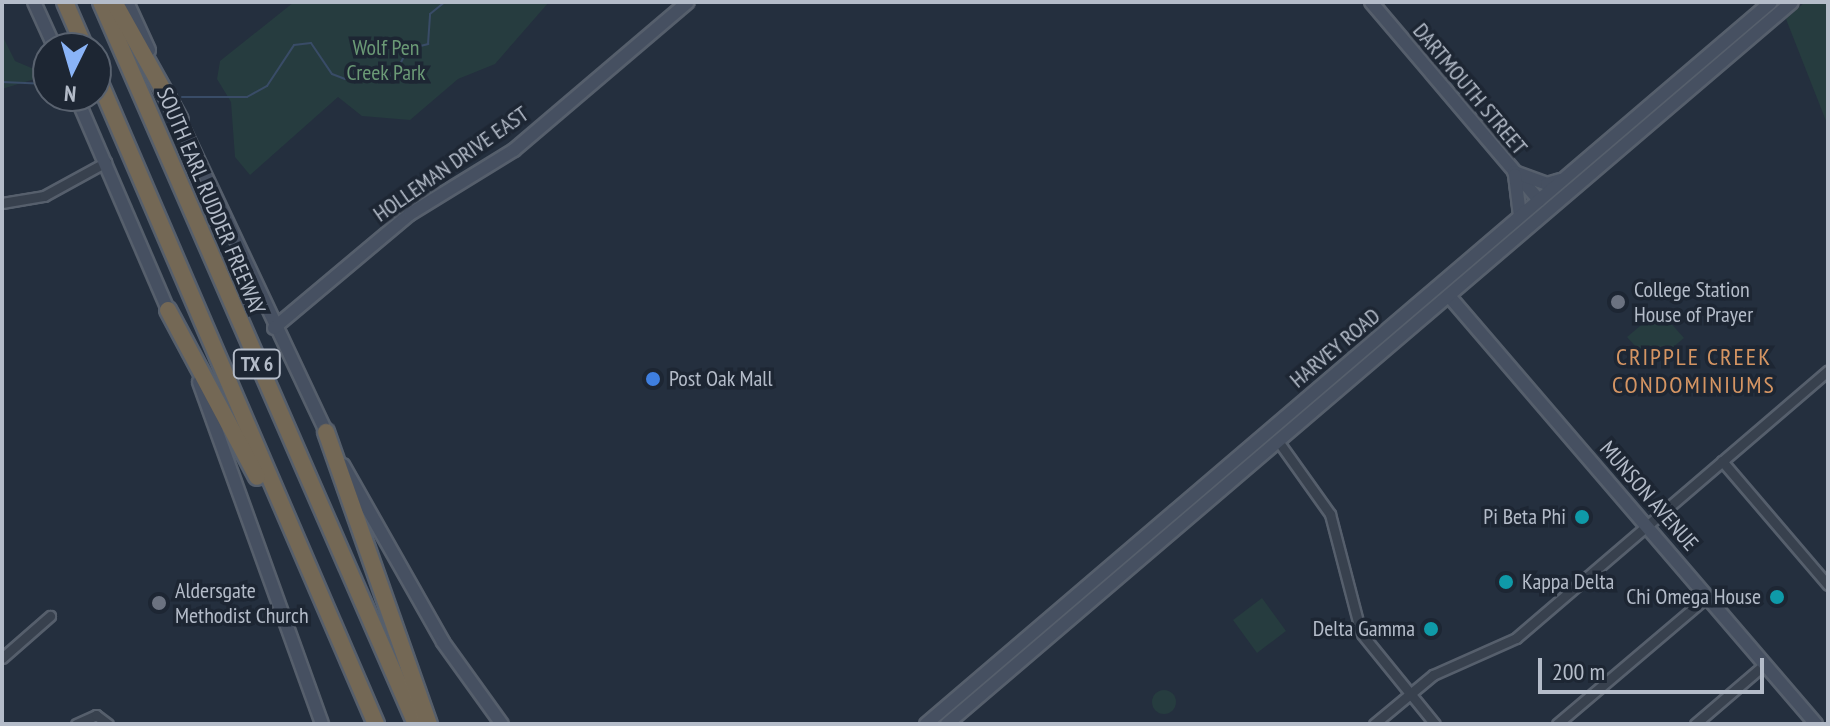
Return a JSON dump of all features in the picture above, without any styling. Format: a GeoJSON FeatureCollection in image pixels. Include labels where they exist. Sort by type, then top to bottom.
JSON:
{"type":"FeatureCollection","features":[{"type":"Feature","properties":{"kind":"highway"},"geometry":{"type":"LineString","coordinates":[[65,2],[78,32]]}},
{"type":"Feature","properties":{"kind":"highway","name":"SOUTH EARL RUDDER FREEWAY"},"geometry":{"type":"LineString","coordinates":[[101,2],[416,724]]}},
{"type":"Feature","properties":{"kind":"highway"},"geometry":{"type":"LineString","coordinates":[[114,2],[180,120]]}},
{"type":"Feature","properties":{"kind":"highway","name":"TX 6"},"geometry":{"type":"LineString","coordinates":[[112,111],[376,724]]}},
{"type":"Feature","properties":{"kind":"highway"},"geometry":{"type":"LineString","coordinates":[[168,310],[305,563]]}},
{"type":"Feature","properties":{"kind":"highway"},"geometry":{"type":"LineString","coordinates":[[326,432],[429,724]]}},
{"type":"Feature","properties":{"kind":"main road"},"geometry":{"type":"LineString","coordinates":[[34,2],[48,32]]}},
{"type":"Feature","properties":{"kind":"main road"},"geometry":{"type":"LineString","coordinates":[[127,2],[274,328],[326,432],[443,642],[502,724]]}},
{"type":"Feature","properties":{"kind":"main road","name":"HOLLEMAN DRIVE EAST"},"geometry":{"type":"LineString","coordinates":[[274,328],[410,214],[514,150],[688,2]]}},
{"type":"Feature","properties":{"kind":"main road","name":"DARTMOUTH STREET"},"geometry":{"type":"LineString","coordinates":[[1371,2],[1539,200]]}},
{"type":"Feature","properties":{"kind":"main road","name":"HARVEY ROAD"},"geometry":{"type":"LineString","coordinates":[[926,724],[1771,2]]}},
{"type":"Feature","properties":{"kind":"main road"},"geometry":{"type":"LineString","coordinates":[[1771,21],[1782,2]]}},
{"type":"Feature","properties":{"kind":"main road","name":"HARVEY ROAD"},"geometry":{"type":"LineString","coordinates":[[953,722],[1792,2]]}},
{"type":"Feature","properties":{"kind":"main road"},"geometry":{"type":"LineString","coordinates":[[1661,114],[1659,106],[1688,81],[1689,71]]}},
{"type":"Feature","properties":{"kind":"main road"},"geometry":{"type":"LineString","coordinates":[[83,112],[168,310],[322,724]]}},
{"type":"Feature","properties":{"kind":"main road"},"geometry":{"type":"LineString","coordinates":[[1520,216],[1514,172],[1547,184],[1564,178]]}},
{"type":"Feature","properties":{"kind":"main road"},"geometry":{"type":"LineString","coordinates":[[1521,234],[1539,200],[1573,191]]}},
{"type":"Feature","properties":{"kind":"main road"},"geometry":{"type":"LineString","coordinates":[[1417,305],[1449,296],[1471,259]]}},
{"type":"Feature","properties":{"kind":"main road","name":"MUNSON AVENUE"},"geometry":{"type":"LineString","coordinates":[[1449,296],[1816,724]]}},
{"type":"Feature","properties":{"kind":"main road"},"geometry":{"type":"LineString","coordinates":[[1278,441],[1302,402]]}},
{"type":"Feature","properties":{"kind":"main road"},"geometry":{"type":"LineString","coordinates":[[1188,518],[1215,476]]}},
{"type":"Feature","properties":{"kind":"main road"},"geometry":{"type":"LineString","coordinates":[[1083,590],[1094,599]]}},
{"type":"Feature","properties":{"kind":"main road"},"geometry":{"type":"LineString","coordinates":[[953,722],[971,686]]}},
{"type":"Feature","properties":{"kind":"street"},"geometry":{"type":"LineString","coordinates":[[2,203],[44,196],[106,162]]}},
{"type":"Feature","properties":{"kind":"street"},"geometry":{"type":"LineString","coordinates":[[1374,724],[1409,693],[1516,638],[1646,523],[1828,371]]}},
{"type":"Feature","properties":{"kind":"street"},"geometry":{"type":"LineString","coordinates":[[1278,441],[1330,514],[1361,633],[1435,724]]}},
{"type":"Feature","properties":{"kind":"street"},"geometry":{"type":"LineString","coordinates":[[1722,461],[1828,585]]}},
{"type":"Feature","properties":{"kind":"street"},"geometry":{"type":"LineString","coordinates":[[1557,724],[1708,596]]}},
{"type":"Feature","properties":{"kind":"street"},"geometry":{"type":"LineString","coordinates":[[2,658],[50,616]]}},
{"type":"Feature","properties":{"kind":"street"},"geometry":{"type":"LineString","coordinates":[[1695,724],[1765,664]]}},
{"type":"Feature","properties":{"kind":"street"},"geometry":{"type":"LineString","coordinates":[[76,724],[96,715],[108,724]]}},
{"type":"Feature","properties":{"kind":"green space","name":"Wolf Pen Creek Park"},"geometry":{"type":"Polygon","coordinates":[[[294,2],[549,2],[495,64],[458,79],[410,120],[362,116],[338,97],[250,175],[235,157],[231,102],[217,79],[220,61],[294,2]]]}},
{"type":"Feature","properties":{"kind":"green space"},"geometry":{"type":"Polygon","coordinates":[[[1805,2],[1828,2],[1828,126],[1786,19],[1805,2]]]}},
{"type":"Feature","properties":{"kind":"green space"},"geometry":{"type":"Polygon","coordinates":[[[2,35],[15,61],[32,68],[32,80],[2,89],[2,35]]]}},
{"type":"Feature","properties":{"kind":"green space"},"geometry":{"type":"Polygon","coordinates":[[[1659,310],[1684,338],[1652,365],[1627,337],[1659,310]]]}},
{"type":"Feature","properties":{"kind":"green space"},"geometry":{"type":"Polygon","coordinates":[[[1262,598],[1286,631],[1257,653],[1233,620],[1262,598]]]}},
{"type":"Feature","properties":{"kind":"green space"},"geometry":{"type":"Polygon","coordinates":[[[1164,690],[1173,693],[1176,702],[1173,711],[1164,714],[1155,711],[1152,702],[1155,693],[1164,690]]]}},
{"type":"Feature","properties":{"kind":"waterway"},"geometry":{"type":"LineString","coordinates":[[182,97],[247,97],[267,86],[294,45],[311,43],[332,74],[345,79],[394,76],[408,49],[428,44],[430,14],[445,2]]}},
{"type":"Feature","properties":{"kind":"waterway"},"geometry":{"type":"LineString","coordinates":[[2,82],[32,83]]}},
{"type":"Feature","properties":{"kind":"place","name":"College Station House of Prayer"},"geometry":{"type":"Point","coordinates":[1618,302]}},
{"type":"Feature","properties":{"kind":"place","name":"Post Oak Mall"},"geometry":{"type":"Point","coordinates":[653,379]}},
{"type":"Feature","properties":{"kind":"place","name":"Pi Beta Phi"},"geometry":{"type":"Point","coordinates":[1582,517]}},
{"type":"Feature","properties":{"kind":"place","name":"Kappa Delta"},"geometry":{"type":"Point","coordinates":[1506,582]}},
{"type":"Feature","properties":{"kind":"place","name":"Chi Omega House"},"geometry":{"type":"Point","coordinates":[1777,597]}},
{"type":"Feature","properties":{"kind":"place","name":"Aldersgate Methodist Church"},"geometry":{"type":"Point","coordinates":[159,603]}},
{"type":"Feature","properties":{"kind":"place","name":"Delta Gamma"},"geometry":{"type":"Point","coordinates":[1431,629]}},
{"type":"Feature","properties":{"kind":"district","name":"CRIPPLE CREEK CONDOMINIUMS"},"geometry":{"type":"Point","coordinates":[1694,371]}}]}
